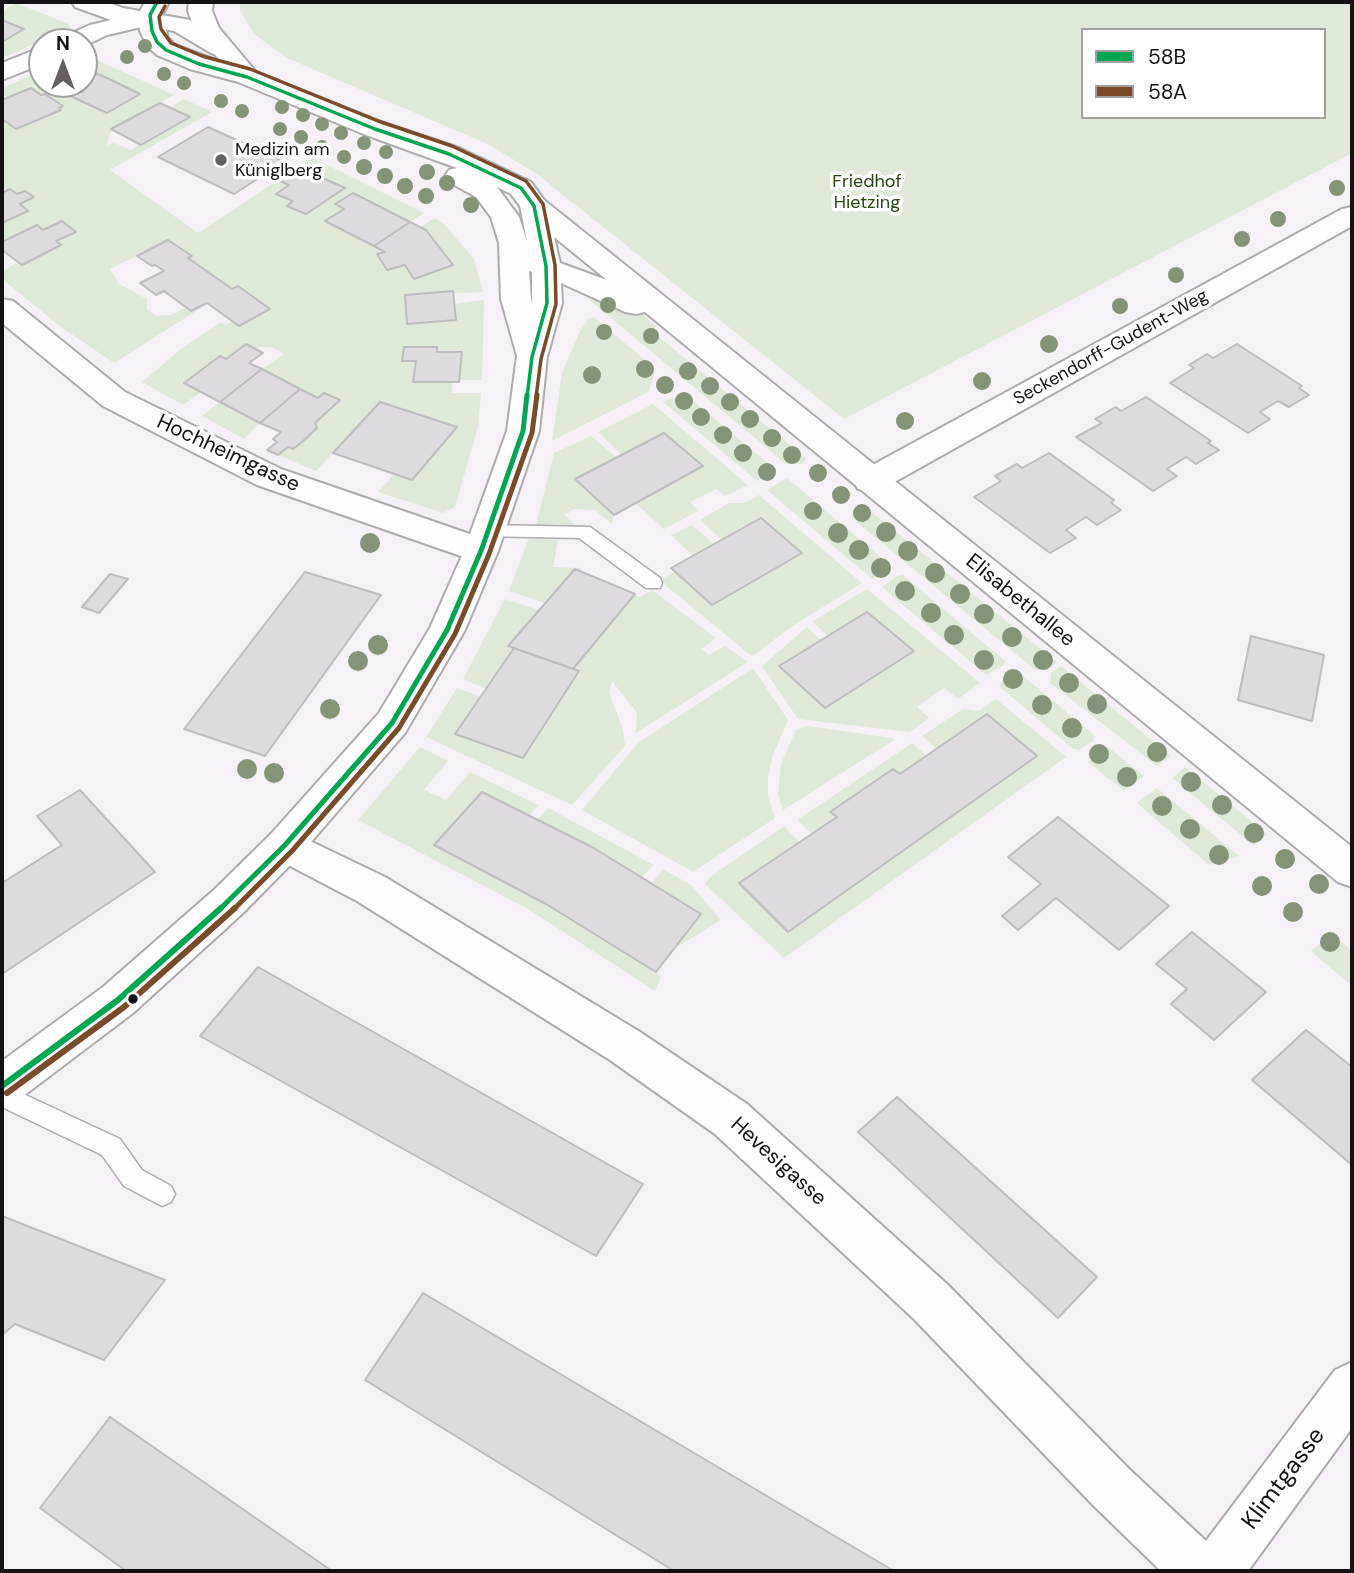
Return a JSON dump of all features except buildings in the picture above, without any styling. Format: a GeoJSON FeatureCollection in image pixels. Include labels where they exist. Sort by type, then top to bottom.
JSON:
{"type":"FeatureCollection","features":[{"type":"Feature","properties":{"kind":"street"},"geometry":{"type":"LineString","coordinates":[[84,2],[118,14],[153,10],[220,48]]}},
{"type":"Feature","properties":{"kind":"street"},"geometry":{"type":"LineString","coordinates":[[98,32],[177,2]]}},
{"type":"Feature","properties":{"kind":"street"},"geometry":{"type":"LineString","coordinates":[[201,6],[207,30],[247,77]]}},
{"type":"Feature","properties":{"kind":"street"},"geometry":{"type":"LineString","coordinates":[[153,10],[157,42],[166,50],[199,64],[247,77],[375,129],[486,191],[535,259]]}},
{"type":"Feature","properties":{"kind":"street"},"geometry":{"type":"LineString","coordinates":[[2,72],[28,61]]}},
{"type":"Feature","properties":{"kind":"street","name":"Elisabethallee"},"geometry":{"type":"LineString","coordinates":[[375,129],[449,153],[521,188],[534,205],[688,332],[1352,870]]}},
{"type":"Feature","properties":{"kind":"street"},"geometry":{"type":"LineString","coordinates":[[2,1086],[118,1000],[229,901],[285,845],[392,723],[447,630],[485,541],[523,431],[532,357],[547,303],[535,259],[534,205]]}},
{"type":"Feature","properties":{"kind":"street","name":"Seckendorff-Gudent-Weg"},"geometry":{"type":"LineString","coordinates":[[870,481],[1352,215]]}},
{"type":"Feature","properties":{"kind":"street","name":"Elisabethallee"},"geometry":{"type":"LineString","coordinates":[[535,259],[574,259],[616,270]]}},
{"type":"Feature","properties":{"kind":"street","name":"Elisabethallee"},"geometry":{"type":"LineString","coordinates":[[535,259],[613,293],[688,332]]}},
{"type":"Feature","properties":{"kind":"street","name":"Hochheimgasse"},"geometry":{"type":"LineString","coordinates":[[2,308],[114,399],[269,477],[485,541]]}},
{"type":"Feature","properties":{"kind":"street","name":"Hevesigasse"},"geometry":{"type":"LineString","coordinates":[[285,845],[371,889],[625,1046],[730,1119],[931,1302],[1111,1487],[1199,1571]]}},
{"type":"Feature","properties":{"kind":"street","name":"Klimtgasse"},"geometry":{"type":"LineString","coordinates":[[1216,1571],[1352,1387]]}},
{"type":"Feature","properties":{"kind":"lane"},"geometry":{"type":"LineString","coordinates":[[485,541],[583,532],[653,583]]}},
{"type":"Feature","properties":{"kind":"lane"},"geometry":{"type":"LineString","coordinates":[[2,1095],[111,1147],[133,1178],[162,1194]]}},
{"type":"Feature","properties":{"kind":"green space","name":"Friedhof Hietzing"},"geometry":{"type":"Polygon","coordinates":[[[240,2],[1352,2],[1352,153],[844,419],[538,175],[490,145],[287,58],[254,34],[240,10],[240,2]]]}},
{"type":"Feature","properties":{"kind":"green space"},"geometry":{"type":"Polygon","coordinates":[[[16,3],[69,24],[70,27],[28,28],[28,47],[4,57],[2,42],[24,29],[2,20],[2,11],[16,3]]]}},
{"type":"Feature","properties":{"kind":"green space"},"geometry":{"type":"Polygon","coordinates":[[[98,60],[174,95],[112,129],[106,145],[115,143],[130,150],[189,118],[170,108],[184,99],[212,112],[110,170],[198,233],[278,180],[289,185],[277,194],[293,201],[288,206],[306,214],[345,188],[298,167],[313,158],[424,213],[410,222],[353,193],[336,204],[344,209],[326,221],[385,252],[377,254],[387,270],[405,265],[414,279],[452,266],[421,227],[434,218],[444,224],[474,259],[483,292],[405,296],[407,324],[455,320],[454,304],[484,300],[482,380],[459,380],[462,352],[437,352],[437,347],[405,347],[403,361],[416,361],[413,382],[452,382],[452,393],[481,393],[478,427],[455,507],[443,513],[378,492],[394,474],[412,480],[457,427],[380,402],[316,471],[278,455],[288,447],[293,449],[317,429],[315,423],[340,400],[324,393],[318,398],[262,369],[284,354],[271,347],[261,347],[226,359],[184,383],[201,392],[183,405],[142,382],[181,349],[221,322],[226,325],[232,321],[239,326],[270,309],[238,286],[232,289],[188,258],[191,256],[169,240],[110,269],[119,284],[147,299],[147,309],[157,316],[171,315],[187,307],[201,308],[114,363],[61,327],[2,279],[2,271],[60,245],[56,241],[75,232],[43,230],[36,226],[2,242],[2,119],[16,129],[61,110],[59,108],[62,106],[51,98],[98,98],[98,94],[139,94],[98,75],[98,60]]]}},
{"type":"Feature","properties":{"kind":"green space"},"geometry":{"type":"Polygon","coordinates":[[[28,77],[28,89],[8,98],[2,93],[2,88],[28,77]]]}},
{"type":"Feature","properties":{"kind":"green space"},"geometry":{"type":"Polygon","coordinates":[[[581,293],[640,313],[656,326],[653,332],[807,459],[801,464],[786,464],[581,293]]]}},
{"type":"Feature","properties":{"kind":"green space"},"geometry":{"type":"Polygon","coordinates":[[[594,317],[652,366],[655,372],[651,385],[648,392],[552,441],[562,373],[580,331],[589,318],[594,317]]]}},
{"type":"Feature","properties":{"kind":"green space"},"geometry":{"type":"Polygon","coordinates":[[[690,398],[776,470],[775,474],[757,481],[663,402],[667,399],[690,398]]]}},
{"type":"Feature","properties":{"kind":"green space"},"geometry":{"type":"Polygon","coordinates":[[[220,402],[260,423],[244,439],[202,416],[220,402]]]}},
{"type":"Feature","properties":{"kind":"green space"},"geometry":{"type":"Polygon","coordinates":[[[653,404],[748,485],[725,496],[716,489],[690,502],[698,511],[664,529],[635,503],[703,466],[664,433],[622,455],[598,432],[653,404]]]}},
{"type":"Feature","properties":{"kind":"green space"},"geometry":{"type":"Polygon","coordinates":[[[591,436],[616,457],[575,479],[614,515],[612,524],[595,510],[574,509],[564,515],[578,527],[536,525],[554,453],[591,436]]]}},
{"type":"Feature","properties":{"kind":"green space"},"geometry":{"type":"Polygon","coordinates":[[[787,478],[891,566],[890,570],[872,579],[767,490],[787,478]]]}},
{"type":"Feature","properties":{"kind":"green space"},"geometry":{"type":"Polygon","coordinates":[[[759,495],[862,583],[791,627],[754,655],[750,655],[659,580],[675,572],[713,605],[802,553],[761,518],[722,540],[700,520],[729,503],[744,503],[759,495]]]}},
{"type":"Feature","properties":{"kind":"green space"},"geometry":{"type":"Polygon","coordinates":[[[863,505],[1057,662],[1047,670],[1035,670],[852,518],[853,511],[863,505]]]}},
{"type":"Feature","properties":{"kind":"green space"},"geometry":{"type":"Polygon","coordinates":[[[692,525],[714,544],[693,556],[671,535],[692,525]]]}},
{"type":"Feature","properties":{"kind":"green space"},"geometry":{"type":"Polygon","coordinates":[[[529,538],[558,540],[553,567],[581,568],[580,572],[575,570],[545,603],[509,591],[529,538]]]}},
{"type":"Feature","properties":{"kind":"green space"},"geometry":{"type":"Polygon","coordinates":[[[903,575],[1005,661],[1004,665],[986,675],[882,587],[897,576],[903,575]]]}},
{"type":"Feature","properties":{"kind":"green space"},"geometry":{"type":"Polygon","coordinates":[[[867,589],[980,683],[958,699],[944,688],[917,707],[929,718],[910,732],[798,719],[762,666],[807,627],[821,640],[825,707],[913,652],[868,612],[828,636],[814,623],[813,621],[867,589]]]}},
{"type":"Feature","properties":{"kind":"green space"},"geometry":{"type":"Polygon","coordinates":[[[652,590],[716,638],[701,649],[709,655],[725,646],[748,662],[636,733],[637,713],[612,681],[609,693],[623,729],[625,746],[572,805],[426,737],[457,688],[481,697],[523,758],[579,672],[573,669],[635,594],[640,597],[652,590]]]}},
{"type":"Feature","properties":{"kind":"green space"},"geometry":{"type":"Polygon","coordinates":[[[505,599],[539,610],[508,646],[514,648],[487,689],[463,679],[505,599]]]}},
{"type":"Feature","properties":{"kind":"green space"},"geometry":{"type":"Polygon","coordinates":[[[1061,666],[1171,756],[1157,766],[1050,683],[1051,673],[1061,666]]]}},
{"type":"Feature","properties":{"kind":"green space"},"geometry":{"type":"Polygon","coordinates":[[[753,668],[788,720],[773,755],[768,777],[768,796],[775,818],[693,872],[582,810],[638,743],[753,668]]]}},
{"type":"Feature","properties":{"kind":"green space"},"geometry":{"type":"Polygon","coordinates":[[[1017,671],[1094,735],[1093,741],[1079,750],[1073,749],[999,686],[1005,676],[1017,671]]]}},
{"type":"Feature","properties":{"kind":"green space"},"geometry":{"type":"Polygon","coordinates":[[[996,699],[1066,757],[784,958],[705,884],[710,877],[784,826],[800,843],[740,883],[789,932],[1037,756],[987,715],[937,749],[922,736],[963,709],[979,711],[996,699]]]}},
{"type":"Feature","properties":{"kind":"green space"},"geometry":{"type":"Polygon","coordinates":[[[807,726],[894,740],[783,810],[778,794],[781,764],[796,730],[807,726]]]}},
{"type":"Feature","properties":{"kind":"green space"},"geometry":{"type":"Polygon","coordinates":[[[912,743],[927,756],[900,774],[893,769],[830,811],[837,817],[812,834],[797,820],[912,743]]]}},
{"type":"Feature","properties":{"kind":"green space"},"geometry":{"type":"Polygon","coordinates":[[[420,747],[448,761],[424,790],[446,800],[470,772],[538,805],[529,816],[537,820],[548,808],[654,865],[642,877],[652,883],[663,869],[691,885],[721,920],[675,948],[656,972],[661,977],[655,991],[528,909],[358,820],[420,747]]]}},
{"type":"Feature","properties":{"kind":"green space"},"geometry":{"type":"Polygon","coordinates":[[[1108,747],[1144,776],[1124,791],[1088,762],[1108,747]]]}},
{"type":"Feature","properties":{"kind":"green space"},"geometry":{"type":"Polygon","coordinates":[[[1185,767],[1267,834],[1253,845],[1172,778],[1185,767]]]}},
{"type":"Feature","properties":{"kind":"green space"},"geometry":{"type":"Polygon","coordinates":[[[1157,788],[1239,856],[1209,865],[1137,803],[1157,788]]]}},
{"type":"Feature","properties":{"kind":"green space"},"geometry":{"type":"Polygon","coordinates":[[[1333,934],[1352,951],[1352,986],[1311,951],[1333,934]]]}},
{"type":"Feature","properties":{"kind":"transit line","name":"58B"},"geometry":{"type":"LineString","coordinates":[[2,1086],[118,1000],[229,901],[285,845],[392,723],[447,630],[481,551],[523,431],[532,357],[547,303],[546,266],[534,206],[521,188],[449,154],[375,129],[247,77],[199,64],[166,50],[157,42],[152,31],[150,15],[157,2]]}},
{"type":"Feature","properties":{"kind":"transit line","name":"58A"},"geometry":{"type":"LineString","coordinates":[[7,1093],[124,1007],[235,908],[292,851],[399,728],[455,634],[489,554],[532,433],[541,359],[556,304],[555,265],[543,204],[526,181],[452,146],[378,121],[250,69],[202,56],[171,43],[161,29],[159,17],[165,6]]}},
{"type":"Feature","properties":{"kind":"place","name":"Medizin am Küniglberg"},"geometry":{"type":"Point","coordinates":[221,160]}}]}
